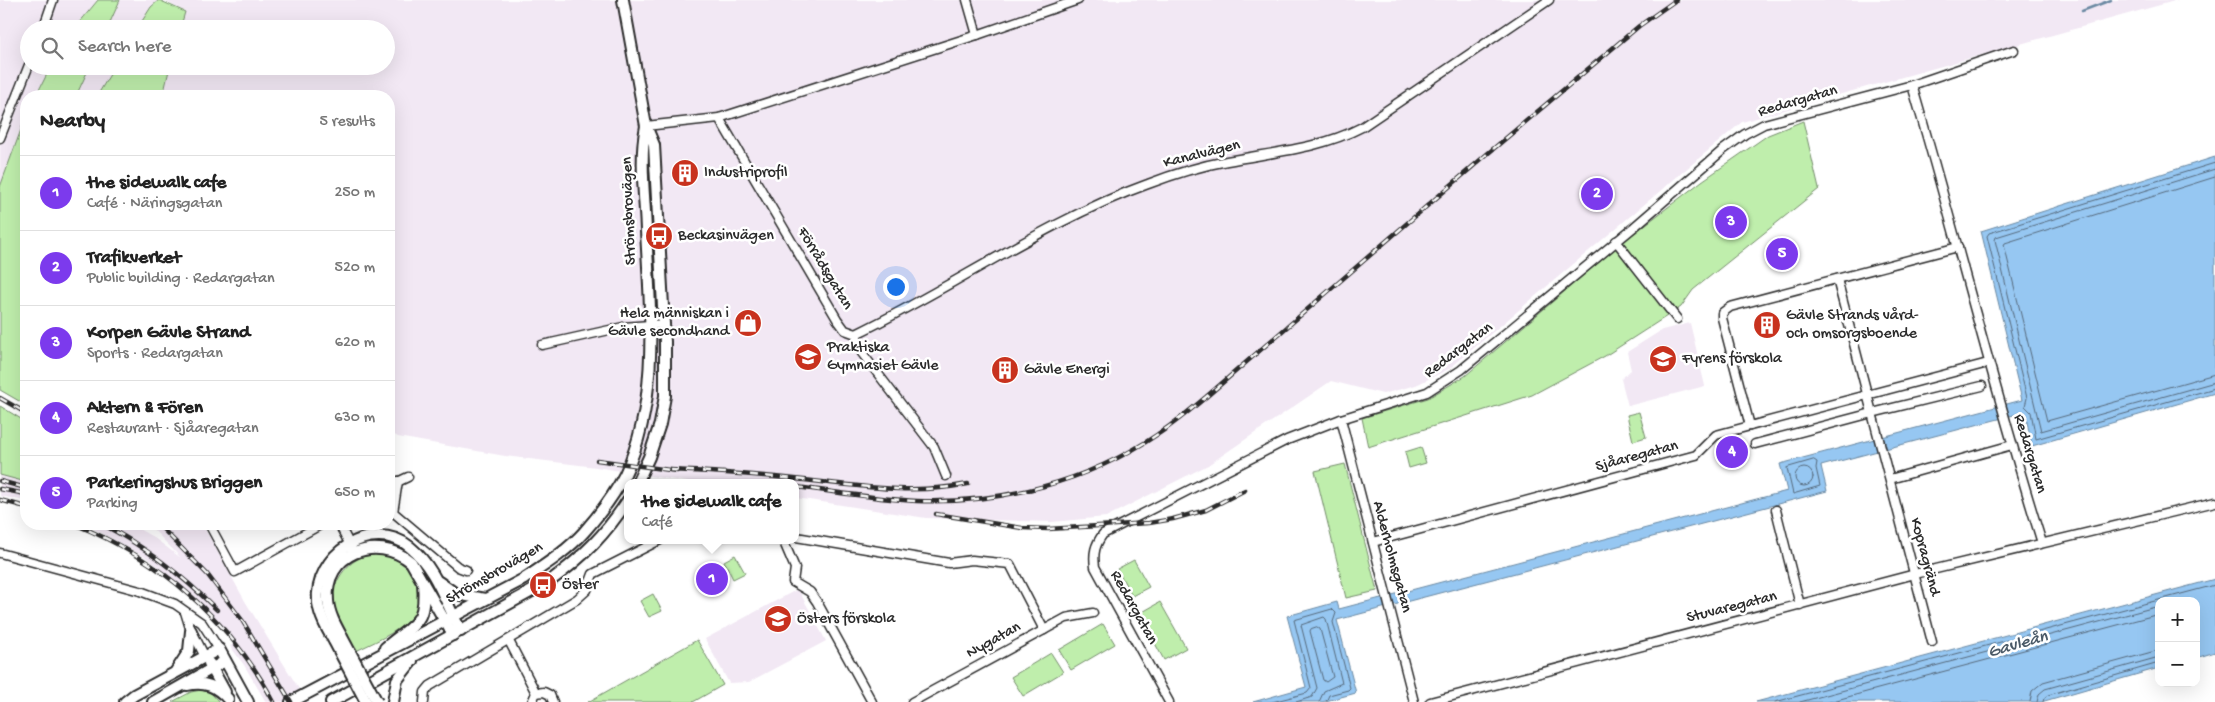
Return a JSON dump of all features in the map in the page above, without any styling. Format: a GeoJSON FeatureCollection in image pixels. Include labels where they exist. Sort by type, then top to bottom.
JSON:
{"type":"FeatureCollection","features":[{"type":"Feature","properties":{"kind":"main road","name":"Strömsbrovägen"},"geometry":{"type":"LineString","coordinates":[[623,0],[646,126],[654,145],[664,324],[663,405],[660,424],[649,457],[639,479]]}},
{"type":"Feature","properties":{"kind":"main road","name":"Strömsbrovägen"},"geometry":{"type":"LineString","coordinates":[[294,700],[486,599],[555,558],[583,533],[610,498],[625,474],[637,444],[645,411],[649,375],[649,325],[642,144],[646,126]]}},
{"type":"Feature","properties":{"kind":"main road","name":"Strömsbrovägen"},"geometry":{"type":"LineString","coordinates":[[331,702],[530,593],[577,561],[597,541],[624,505]]}},
{"type":"Feature","properties":{"kind":"main road"},"geometry":{"type":"LineString","coordinates":[[366,702],[338,639],[328,600],[336,571],[352,548],[365,538],[392,539],[408,546],[421,556],[434,577],[449,618]]}},
{"type":"Feature","properties":{"kind":"main road"},"geometry":{"type":"LineString","coordinates":[[352,548],[391,550],[411,562],[457,633]]}},
{"type":"Feature","properties":{"kind":"main road"},"geometry":{"type":"LineString","coordinates":[[434,577],[446,589],[456,594],[486,599]]}},
{"type":"Feature","properties":{"kind":"main road"},"geometry":{"type":"LineString","coordinates":[[370,661],[416,624],[421,617],[424,600],[423,579]]}},
{"type":"Feature","properties":{"kind":"main road"},"geometry":{"type":"LineString","coordinates":[[175,673],[189,651],[191,631]]}},
{"type":"Feature","properties":{"kind":"main road"},"geometry":{"type":"LineString","coordinates":[[338,639],[377,702]]}},
{"type":"Feature","properties":{"kind":"main road"},"geometry":{"type":"LineString","coordinates":[[393,702],[396,680],[428,648]]}},
{"type":"Feature","properties":{"kind":"main road"},"geometry":{"type":"LineString","coordinates":[[126,702],[134,695],[219,649],[248,702]]}},
{"type":"Feature","properties":{"kind":"main road"},"geometry":{"type":"LineString","coordinates":[[205,656],[229,700]]}},
{"type":"Feature","properties":{"kind":"main road"},"geometry":{"type":"LineString","coordinates":[[153,702],[225,661]]}},
{"type":"Feature","properties":{"kind":"main road"},"geometry":{"type":"LineString","coordinates":[[181,686],[200,683],[207,684],[218,689],[229,700]]}},
{"type":"Feature","properties":{"kind":"street"},"geometry":{"type":"LineString","coordinates":[[46,20],[53,0]]}},
{"type":"Feature","properties":{"kind":"street"},"geometry":{"type":"LineString","coordinates":[[967,0],[977,35]]}},
{"type":"Feature","properties":{"kind":"street"},"geometry":{"type":"LineString","coordinates":[[646,126],[720,118],[977,35],[1078,0]]}},
{"type":"Feature","properties":{"kind":"street","name":"Kanalvägen"},"geometry":{"type":"LineString","coordinates":[[856,334],[1089,209],[1146,184],[1182,172],[1227,161],[1291,151],[1345,136],[1362,127],[1549,0]]}},
{"type":"Feature","properties":{"kind":"street","name":"Redargatan"},"geometry":{"type":"LineString","coordinates":[[1168,702],[1100,578],[1094,558],[1095,545],[1103,534],[1287,440],[1341,419],[1428,392],[1461,370],[1723,150],[1745,134],[1764,124],[1912,85],[2014,50]]}},
{"type":"Feature","properties":{"kind":"street"},"geometry":{"type":"LineString","coordinates":[[0,138],[25,75]]}},
{"type":"Feature","properties":{"kind":"street","name":"Redargatan"},"geometry":{"type":"LineString","coordinates":[[1912,85],[1999,402],[2042,543]]}},
{"type":"Feature","properties":{"kind":"street","name":"Förrådsgatan"},"geometry":{"type":"LineString","coordinates":[[720,118],[837,319],[845,330],[856,334]]}},
{"type":"Feature","properties":{"kind":"street"},"geometry":{"type":"LineString","coordinates":[[1616,241],[1677,319]]}},
{"type":"Feature","properties":{"kind":"street"},"geometry":{"type":"LineString","coordinates":[[1750,426],[1722,312],[1730,307],[1958,247]]}},
{"type":"Feature","properties":{"kind":"street","name":"Kopragränd"},"geometry":{"type":"LineString","coordinates":[[1838,279],[1932,642]]}},
{"type":"Feature","properties":{"kind":"street"},"geometry":{"type":"LineString","coordinates":[[542,345],[623,327],[664,324]]}},
{"type":"Feature","properties":{"kind":"street"},"geometry":{"type":"LineString","coordinates":[[856,334],[862,353],[934,446],[946,476]]}},
{"type":"Feature","properties":{"kind":"street","name":"Sjåaregatan"},"geometry":{"type":"LineString","coordinates":[[1373,542],[1696,455],[1716,435],[1867,393],[1988,363]]}},
{"type":"Feature","properties":{"kind":"street"},"geometry":{"type":"LineString","coordinates":[[1755,444],[1872,412],[1982,386]]}},
{"type":"Feature","properties":{"kind":"street","name":"Alderholmsgatan"},"geometry":{"type":"LineString","coordinates":[[1341,419],[1414,702]]}},
{"type":"Feature","properties":{"kind":"street"},"geometry":{"type":"LineString","coordinates":[[1890,479],[2012,446]]}},
{"type":"Feature","properties":{"kind":"street"},"geometry":{"type":"LineString","coordinates":[[395,483],[408,476]]}},
{"type":"Feature","properties":{"kind":"street"},"geometry":{"type":"LineString","coordinates":[[395,493],[398,481]]}},
{"type":"Feature","properties":{"kind":"street"},"geometry":{"type":"LineString","coordinates":[[2042,543],[2215,502]]}},
{"type":"Feature","properties":{"kind":"street"},"geometry":{"type":"LineString","coordinates":[[1776,510],[1800,605]]}},
{"type":"Feature","properties":{"kind":"street"},"geometry":{"type":"LineString","coordinates":[[395,513],[458,567],[466,570]]}},
{"type":"Feature","properties":{"kind":"street"},"geometry":{"type":"LineString","coordinates":[[212,530],[235,572],[311,530]]}},
{"type":"Feature","properties":{"kind":"street"},"geometry":{"type":"LineString","coordinates":[[342,530],[352,548]]}},
{"type":"Feature","properties":{"kind":"street"},"geometry":{"type":"LineString","coordinates":[[799,538],[950,563],[972,560],[1010,564],[1044,630]]}},
{"type":"Feature","properties":{"kind":"street","name":"Stuvaregatan"},"geometry":{"type":"LineString","coordinates":[[1430,702],[1914,574],[2042,543]]}},
{"type":"Feature","properties":{"kind":"street"},"geometry":{"type":"LineString","coordinates":[[424,702],[425,692],[430,686],[509,641],[577,599],[586,590],[593,574],[652,544]]}},
{"type":"Feature","properties":{"kind":"street"},"geometry":{"type":"LineString","coordinates":[[784,544],[795,568],[792,582],[810,592],[817,602],[872,702]]}},
{"type":"Feature","properties":{"kind":"street"},"geometry":{"type":"LineString","coordinates":[[0,553],[140,591],[175,604],[202,623],[219,649]]}},
{"type":"Feature","properties":{"kind":"street"},"geometry":{"type":"LineString","coordinates":[[186,612],[191,631],[205,656]]}},
{"type":"Feature","properties":{"kind":"street","name":"Nygatan"},"geometry":{"type":"LineString","coordinates":[[912,702],[1066,618],[1093,613]]}},
{"type":"Feature","properties":{"kind":"street"},"geometry":{"type":"LineString","coordinates":[[509,641],[536,693]]}},
{"type":"Feature","properties":{"kind":"street"},"geometry":{"type":"LineString","coordinates":[[532,702],[536,693]]}},
{"type":"Feature","properties":{"kind":"street"},"geometry":{"type":"LineString","coordinates":[[536,693],[547,693],[553,702]]}},
{"type":"Feature","properties":{"kind":"shaded area"},"geometry":{"type":"Polygon","coordinates":[[[0,0],[98,0],[81,20],[20,20],[20,75],[46,75],[39,90],[20,90],[20,132],[0,187],[0,0]]]}},
{"type":"Feature","properties":{"kind":"shaded area"},"geometry":{"type":"Polygon","coordinates":[[[120,0],[159,0],[151,7],[143,20],[111,20],[120,0]]]}},
{"type":"Feature","properties":{"kind":"shaded area"},"geometry":{"type":"Polygon","coordinates":[[[163,0],[2178,0],[1742,122],[1449,369],[1416,385],[1383,394],[1331,381],[1208,465],[1106,517],[1052,522],[926,518],[799,498],[799,479],[669,479],[596,467],[505,456],[395,435],[395,90],[160,90],[166,75],[395,75],[395,20],[183,20],[185,12],[163,0]]]}},
{"type":"Feature","properties":{"kind":"shaded area"},"geometry":{"type":"Polygon","coordinates":[[[86,75],[110,75],[101,90],[79,90],[86,75]]]}},
{"type":"Feature","properties":{"kind":"shaded area","name":"Fyrens förskola"},"geometry":{"type":"Polygon","coordinates":[[[1690,323],[1705,386],[1628,406],[1621,379],[1631,370],[1627,352],[1662,330],[1690,323]]]}},
{"type":"Feature","properties":{"kind":"shaded area"},"geometry":{"type":"Polygon","coordinates":[[[0,474],[20,479],[20,500],[0,496],[0,474]]]}},
{"type":"Feature","properties":{"kind":"shaded area"},"geometry":{"type":"Polygon","coordinates":[[[96,530],[141,530],[181,558],[154,530],[205,530],[245,601],[307,702],[266,702],[244,665],[230,646],[237,642],[194,596],[147,558],[96,530]]]}},
{"type":"Feature","properties":{"kind":"shaded area","name":"Östers förskola"},"geometry":{"type":"Polygon","coordinates":[[[798,589],[826,641],[749,682],[729,683],[705,639],[798,589]]]}},
{"type":"Feature","properties":{"kind":"green space"},"geometry":{"type":"Polygon","coordinates":[[[98,0],[120,0],[111,20],[81,20],[98,0]]]}},
{"type":"Feature","properties":{"kind":"green space"},"geometry":{"type":"Polygon","coordinates":[[[159,0],[185,12],[183,20],[143,20],[151,7],[159,0]]]}},
{"type":"Feature","properties":{"kind":"green space"},"geometry":{"type":"Polygon","coordinates":[[[46,75],[86,75],[79,90],[39,90],[46,75]]]}},
{"type":"Feature","properties":{"kind":"green space"},"geometry":{"type":"Polygon","coordinates":[[[110,75],[168,75],[164,90],[101,90],[110,75]]]}},
{"type":"Feature","properties":{"kind":"green space"},"geometry":{"type":"Polygon","coordinates":[[[1803,121],[1819,189],[1693,290],[1681,307],[1605,356],[1532,395],[1368,447],[1362,418],[1428,398],[1465,376],[1624,241],[1702,181],[1768,135],[1803,121]]]}},
{"type":"Feature","properties":{"kind":"green space"},"geometry":{"type":"Polygon","coordinates":[[[20,132],[20,402],[0,390],[0,187],[20,132]]]}},
{"type":"Feature","properties":{"kind":"green space"},"geometry":{"type":"Polygon","coordinates":[[[0,406],[20,418],[20,480],[0,475],[0,406]]]}},
{"type":"Feature","properties":{"kind":"green space"},"geometry":{"type":"Polygon","coordinates":[[[1639,412],[1646,437],[1633,441],[1627,415],[1639,412]]]}},
{"type":"Feature","properties":{"kind":"green space"},"geometry":{"type":"Polygon","coordinates":[[[1421,447],[1426,463],[1409,468],[1405,452],[1421,447]]]}},
{"type":"Feature","properties":{"kind":"green space"},"geometry":{"type":"Polygon","coordinates":[[[1345,464],[1377,591],[1346,598],[1315,471],[1345,464]]]}},
{"type":"Feature","properties":{"kind":"green space"},"geometry":{"type":"Polygon","coordinates":[[[377,554],[397,560],[414,573],[419,586],[418,611],[398,629],[358,650],[354,648],[337,619],[333,595],[338,580],[352,563],[360,558],[377,554]]]}},
{"type":"Feature","properties":{"kind":"green space"},"geometry":{"type":"Polygon","coordinates":[[[735,555],[745,573],[733,579],[724,561],[735,555]]]}},
{"type":"Feature","properties":{"kind":"green space"},"geometry":{"type":"Polygon","coordinates":[[[1134,560],[1149,587],[1132,596],[1117,569],[1134,560]]]}},
{"type":"Feature","properties":{"kind":"green space"},"geometry":{"type":"Polygon","coordinates":[[[653,594],[662,611],[649,617],[640,601],[653,594]]]}},
{"type":"Feature","properties":{"kind":"green space"},"geometry":{"type":"Polygon","coordinates":[[[1160,602],[1186,648],[1164,660],[1139,614],[1160,602]]]}},
{"type":"Feature","properties":{"kind":"green space"},"geometry":{"type":"Polygon","coordinates":[[[1103,624],[1115,644],[1071,670],[1059,650],[1103,624]]]}},
{"type":"Feature","properties":{"kind":"green space"},"geometry":{"type":"Polygon","coordinates":[[[697,640],[723,685],[693,702],[588,702],[697,640]]]}},
{"type":"Feature","properties":{"kind":"green space"},"geometry":{"type":"Polygon","coordinates":[[[1051,653],[1063,672],[1023,696],[1011,677],[1051,653]]]}},
{"type":"Feature","properties":{"kind":"green space"},"geometry":{"type":"Polygon","coordinates":[[[201,690],[211,693],[219,702],[172,702],[191,692],[201,690]]]}},
{"type":"Feature","properties":{"kind":"water"},"geometry":{"type":"Polygon","coordinates":[[[2215,157],[2215,393],[2032,446],[2025,412],[1821,466],[1827,491],[1337,620],[1356,693],[1322,702],[1253,702],[1306,687],[1287,616],[1337,602],[1339,609],[1787,491],[1780,464],[2022,400],[1981,231],[2215,157]]]}},
{"type":"Feature","properties":{"kind":"water","name":"Gavleån"},"geometry":{"type":"Polygon","coordinates":[[[2215,579],[2215,652],[2200,657],[2200,597],[2155,597],[2155,669],[2041,702],[1756,702],[2215,579]]]}},
{"type":"Feature","properties":{"kind":"waterway"},"geometry":{"type":"LineString","coordinates":[[2082,11],[2111,0]]}},
{"type":"Feature","properties":{"kind":"railway"},"geometry":{"type":"LineString","coordinates":[[799,487],[917,501],[980,499],[1042,487],[1073,477],[1131,451],[1158,434],[1206,397],[1486,155],[1639,26],[1676,0]]}},
{"type":"Feature","properties":{"kind":"railway"},"geometry":{"type":"LineString","coordinates":[[0,398],[20,410]]}},
{"type":"Feature","properties":{"kind":"railway"},"geometry":{"type":"LineString","coordinates":[[597,460],[677,471]]}},
{"type":"Feature","properties":{"kind":"railway"},"geometry":{"type":"LineString","coordinates":[[670,470],[796,479]]}},
{"type":"Feature","properties":{"kind":"railway"},"geometry":{"type":"LineString","coordinates":[[799,479],[866,487],[906,489],[926,489],[968,484]]}},
{"type":"Feature","properties":{"kind":"railway"},"geometry":{"type":"LineString","coordinates":[[0,481],[20,486]]}},
{"type":"Feature","properties":{"kind":"railway"},"geometry":{"type":"LineString","coordinates":[[0,489],[20,493]]}},
{"type":"Feature","properties":{"kind":"railway"},"geometry":{"type":"LineString","coordinates":[[936,514],[1022,528],[1048,529],[1149,523],[1206,510],[1245,490]]}},
{"type":"Feature","properties":{"kind":"railway"},"geometry":{"type":"LineString","coordinates":[[0,500],[20,505]]}},
{"type":"Feature","properties":{"kind":"railway"},"geometry":{"type":"LineString","coordinates":[[88,530],[136,555],[190,595],[236,645],[256,672],[274,702]]}},
{"type":"Feature","properties":{"kind":"railway"},"geometry":{"type":"LineString","coordinates":[[113,530],[163,562],[217,610]]}},
{"type":"Feature","properties":{"kind":"railway"},"geometry":{"type":"LineString","coordinates":[[164,530],[207,574],[242,620],[291,702]]}},
{"type":"Feature","properties":{"kind":"place","name":"Industriprofil"},"geometry":{"type":"Point","coordinates":[685,173]}},
{"type":"Feature","properties":{"kind":"place","name":"Trafikverket"},"geometry":{"type":"Point","coordinates":[1597,194]}},
{"type":"Feature","properties":{"kind":"place","name":"Korpen Gävle Strand"},"geometry":{"type":"Point","coordinates":[1731,222]}},
{"type":"Feature","properties":{"kind":"place","name":"Beckasinvägen"},"geometry":{"type":"Point","coordinates":[659,236]}},
{"type":"Feature","properties":{"kind":"place","name":"Parkeringshus Briggen"},"geometry":{"type":"Point","coordinates":[1782,254]}},
{"type":"Feature","properties":{"kind":"place","name":"Hela människan i Gävle secondhand"},"geometry":{"type":"Point","coordinates":[748,323]}},
{"type":"Feature","properties":{"kind":"place","name":"Gävle Strands vård- och omsorgsboende"},"geometry":{"type":"Point","coordinates":[1767,325]}},
{"type":"Feature","properties":{"kind":"place","name":"Praktiska Gymnasiet Gävle"},"geometry":{"type":"Point","coordinates":[808,357]}},
{"type":"Feature","properties":{"kind":"place","name":"Fyrens förskola"},"geometry":{"type":"Point","coordinates":[1663,359]}},
{"type":"Feature","properties":{"kind":"place","name":"Gävle Energi"},"geometry":{"type":"Point","coordinates":[1005,370]}},
{"type":"Feature","properties":{"kind":"place","name":"Aktern & Fören"},"geometry":{"type":"Point","coordinates":[1732,452]}},
{"type":"Feature","properties":{"kind":"place","name":"the sidewalk cafe"},"geometry":{"type":"Point","coordinates":[712,579]}},
{"type":"Feature","properties":{"kind":"place","name":"Öster"},"geometry":{"type":"Point","coordinates":[543,585]}},
{"type":"Feature","properties":{"kind":"place","name":"Östers förskola"},"geometry":{"type":"Point","coordinates":[778,619]}}]}
